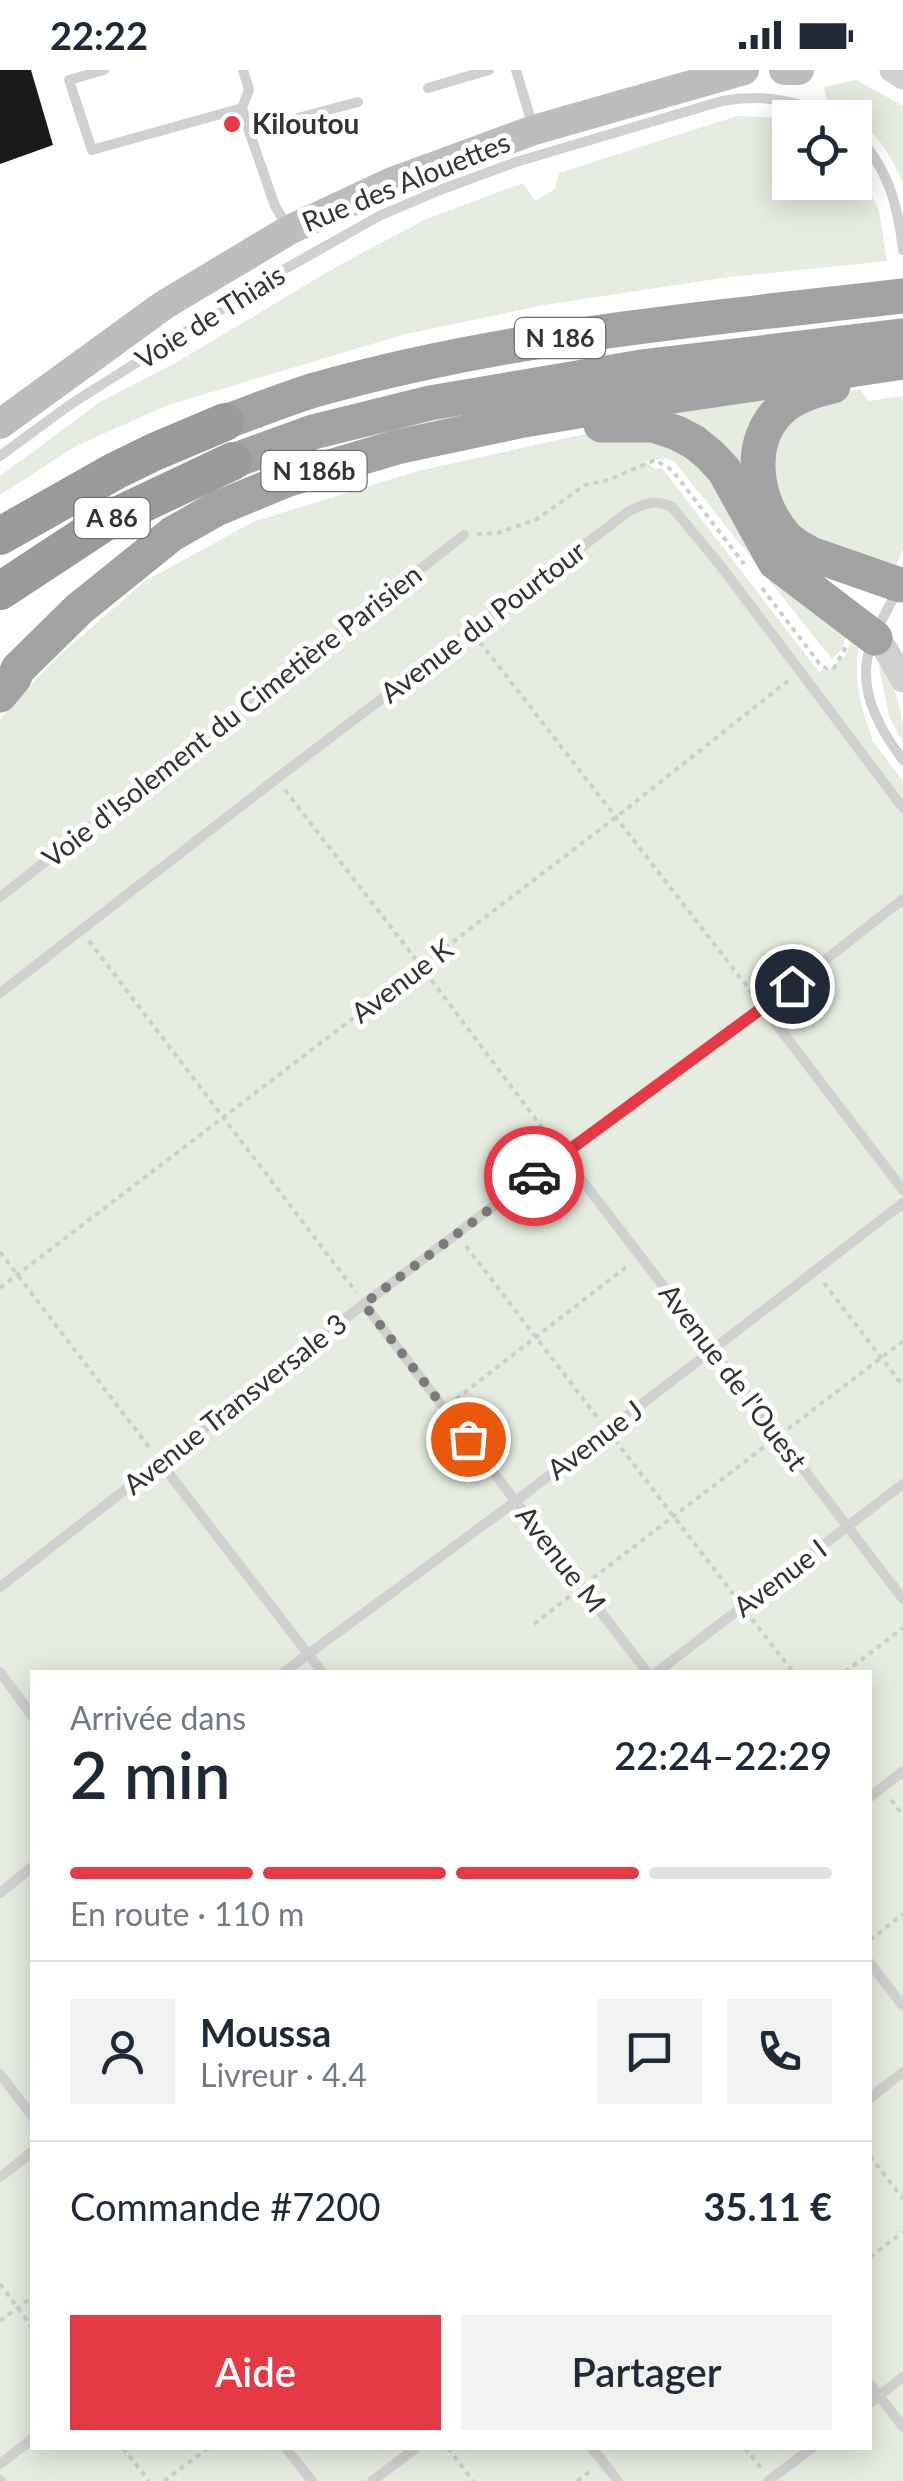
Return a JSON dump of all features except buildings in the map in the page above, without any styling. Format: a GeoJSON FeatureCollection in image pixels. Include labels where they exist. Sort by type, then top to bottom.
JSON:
{"type":"FeatureCollection","features":[{"type":"Feature","properties":{"kind":"highway","name":"N 186"},"geometry":{"type":"LineString","coordinates":[[226,422],[314,390],[463,355],[539,341],[903,296]]}},
{"type":"Feature","properties":{"kind":"highway","name":"N 186"},"geometry":{"type":"LineString","coordinates":[[233,461],[313,432],[449,399],[642,367],[903,336]]}},
{"type":"Feature","properties":{"kind":"highway","name":"N 186b"},"geometry":{"type":"LineString","coordinates":[[6,681],[80,609],[172,534],[216,508],[286,480],[397,447],[524,420],[887,364]]}},
{"type":"Feature","properties":{"kind":"highway"},"geometry":{"type":"LineString","coordinates":[[887,364],[784,406],[760,442],[758,479],[775,522],[798,547],[902,583]]}},
{"type":"Feature","properties":{"kind":"highway"},"geometry":{"type":"LineString","coordinates":[[524,420],[546,431],[652,425],[694,442],[724,470],[774,562],[863,635]]}},
{"type":"Feature","properties":{"kind":"highway","name":"A 86"},"geometry":{"type":"LineString","coordinates":[[0,536],[115,471],[226,422]]}},
{"type":"Feature","properties":{"kind":"highway","name":"A 86"},"geometry":{"type":"LineString","coordinates":[[0,591],[108,520],[233,461]]}},
{"type":"Feature","properties":{"kind":"main road","name":"Rue des Alouettes"},"geometry":{"type":"LineString","coordinates":[[5,417],[164,304],[289,230],[392,182],[534,130],[744,70]]}},
{"type":"Feature","properties":{"kind":"main road"},"geometry":{"type":"LineString","coordinates":[[784,70],[800,70]]}},
{"type":"Feature","properties":{"kind":"street"},"geometry":{"type":"LineString","coordinates":[[892,70],[903,77]]}},
{"type":"Feature","properties":{"kind":"street"},"geometry":{"type":"LineString","coordinates":[[863,635],[886,650],[903,680]]}},
{"type":"Feature","properties":{"kind":"lane"},"geometry":{"type":"LineString","coordinates":[[104,70],[70,80],[92,150],[242,108]]}},
{"type":"Feature","properties":{"kind":"lane"},"geometry":{"type":"LineString","coordinates":[[243,70],[249,90],[242,108],[248,131],[269,192],[289,230]]}},
{"type":"Feature","properties":{"kind":"lane"},"geometry":{"type":"LineString","coordinates":[[428,88],[488,70]]}},
{"type":"Feature","properties":{"kind":"lane"},"geometry":{"type":"LineString","coordinates":[[516,70],[534,130]]}},
{"type":"Feature","properties":{"kind":"lane","name":"Voie de Thiais"},"geometry":{"type":"LineString","coordinates":[[0,456],[72,404],[286,269],[408,203],[560,148],[740,98],[779,100]]}},
{"type":"Feature","properties":{"kind":"lane"},"geometry":{"type":"LineString","coordinates":[[248,131],[358,102]]}},
{"type":"Feature","properties":{"kind":"lane"},"geometry":{"type":"LineString","coordinates":[[872,152],[889,183],[903,250]]}},
{"type":"Feature","properties":{"kind":"lane"},"geometry":{"type":"LineString","coordinates":[[5,417],[72,404]]}},
{"type":"Feature","properties":{"kind":"lane","name":"Avenue du Pourtour"},"geometry":{"type":"LineString","coordinates":[[0,993],[471,630],[647,502],[672,507],[720,564],[903,808]]}},
{"type":"Feature","properties":{"kind":"lane","name":"Voie d'Isolement du Cimetière Parisien"},"geometry":{"type":"LineString","coordinates":[[0,897],[464,535]]}},
{"type":"Feature","properties":{"kind":"lane"},"geometry":{"type":"LineString","coordinates":[[902,583],[863,635],[870,699],[884,735],[903,760]]}},
{"type":"Feature","properties":{"kind":"lane","name":"Avenue Transversale 3"},"geometry":{"type":"LineString","coordinates":[[0,1587],[364,1304],[764,1008],[903,899]]}},
{"type":"Feature","properties":{"kind":"lane"},"geometry":{"type":"LineString","coordinates":[[764,1008],[903,1190]]}},
{"type":"Feature","properties":{"kind":"lane","name":"Avenue de l'Ouest"},"geometry":{"type":"LineString","coordinates":[[562,1154],[903,1599]]}},
{"type":"Feature","properties":{"kind":"lane","name":"Avenue J"},"geometry":{"type":"LineString","coordinates":[[287,1670],[516,1501],[903,1203]]}},
{"type":"Feature","properties":{"kind":"lane","name":"Avenue M"},"geometry":{"type":"LineString","coordinates":[[364,1304],[646,1670]]}},
{"type":"Feature","properties":{"kind":"lane"},"geometry":{"type":"LineString","coordinates":[[160,1462],[320,1670]]}},
{"type":"Feature","properties":{"kind":"lane","name":"Avenue I"},"geometry":{"type":"LineString","coordinates":[[660,1670],[903,1484]]}},
{"type":"Feature","properties":{"kind":"lane"},"geometry":{"type":"LineString","coordinates":[[0,1672],[30,1713]]}},
{"type":"Feature","properties":{"kind":"lane"},"geometry":{"type":"LineString","coordinates":[[872,1795],[903,1772]]}},
{"type":"Feature","properties":{"kind":"lane"},"geometry":{"type":"LineString","coordinates":[[0,1893],[30,1870]]}},
{"type":"Feature","properties":{"kind":"lane"},"geometry":{"type":"LineString","coordinates":[[872,1966],[903,2006]]}},
{"type":"Feature","properties":{"kind":"lane"},"geometry":{"type":"LineString","coordinates":[[872,2096],[903,2072]]}},
{"type":"Feature","properties":{"kind":"lane"},"geometry":{"type":"LineString","coordinates":[[0,2074],[30,2113]]}},
{"type":"Feature","properties":{"kind":"lane"},"geometry":{"type":"LineString","coordinates":[[0,2178],[30,2154]]}},
{"type":"Feature","properties":{"kind":"lane"},"geometry":{"type":"LineString","coordinates":[[903,2377],[874,2399],[903,2427]]}},
{"type":"Feature","properties":{"kind":"lane"},"geometry":{"type":"LineString","coordinates":[[0,2464],[30,2441]]}},
{"type":"Feature","properties":{"kind":"lane"},"geometry":{"type":"LineString","coordinates":[[288,2450],[312,2481]]}},
{"type":"Feature","properties":{"kind":"lane"},"geometry":{"type":"LineString","coordinates":[[372,2481],[413,2450]]}},
{"type":"Feature","properties":{"kind":"lane"},"geometry":{"type":"LineString","coordinates":[[594,2450],[618,2481]]}},
{"type":"Feature","properties":{"kind":"lane"},"geometry":{"type":"LineString","coordinates":[[769,2480],[809,2450]]}},
{"type":"Feature","properties":{"kind":"path"},"geometry":{"type":"LineString","coordinates":[[464,535],[498,533],[537,520],[585,484],[608,480],[656,460],[672,470],[751,574]]}},
{"type":"Feature","properties":{"kind":"path"},"geometry":{"type":"LineString","coordinates":[[762,589],[827,669],[834,668],[863,635]]}},
{"type":"Feature","properties":{"kind":"path"},"geometry":{"type":"LineString","coordinates":[[471,630],[764,1008]]}},
{"type":"Feature","properties":{"kind":"path","name":"Avenue K"},"geometry":{"type":"LineString","coordinates":[[0,1288],[801,671]]}},
{"type":"Feature","properties":{"kind":"path"},"geometry":{"type":"LineString","coordinates":[[276,779],[562,1154]]}},
{"type":"Feature","properties":{"kind":"path"},"geometry":{"type":"LineString","coordinates":[[81,930],[364,1304]]}},
{"type":"Feature","properties":{"kind":"path"},"geometry":{"type":"LineString","coordinates":[[457,1234],[792,1670]]}},
{"type":"Feature","properties":{"kind":"path"},"geometry":{"type":"LineString","coordinates":[[0,1252],[160,1462]]}},
{"type":"Feature","properties":{"kind":"path"},"geometry":{"type":"LineString","coordinates":[[444,1408],[640,1256]]}},
{"type":"Feature","properties":{"kind":"path"},"geometry":{"type":"LineString","coordinates":[[815,1271],[903,1386]]}},
{"type":"Feature","properties":{"kind":"path"},"geometry":{"type":"LineString","coordinates":[[534,1624],[903,1341]]}},
{"type":"Feature","properties":{"kind":"path"},"geometry":{"type":"LineString","coordinates":[[848,1670],[903,1628]]}},
{"type":"Feature","properties":{"kind":"path"},"geometry":{"type":"LineString","coordinates":[[872,1938],[903,1914]]}},
{"type":"Feature","properties":{"kind":"path"},"geometry":{"type":"LineString","coordinates":[[872,2159],[903,2199]]}},
{"type":"Feature","properties":{"kind":"path"},"geometry":{"type":"LineString","coordinates":[[872,2255],[903,2232]]}},
{"type":"Feature","properties":{"kind":"path"},"geometry":{"type":"LineString","coordinates":[[0,2284],[30,2324]]}},
{"type":"Feature","properties":{"kind":"path"},"geometry":{"type":"LineString","coordinates":[[0,2321],[30,2299]]}},
{"type":"Feature","properties":{"kind":"path"},"geometry":{"type":"LineString","coordinates":[[125,2450],[149,2481]]}},
{"type":"Feature","properties":{"kind":"path"},"geometry":{"type":"LineString","coordinates":[[164,2481],[205,2450]]}},
{"type":"Feature","properties":{"kind":"path"},"geometry":{"type":"LineString","coordinates":[[450,2450],[473,2481]]}},
{"type":"Feature","properties":{"kind":"path"},"geometry":{"type":"LineString","coordinates":[[746,2450],[769,2480]]}},
{"type":"Feature","properties":{"kind":"shaded area"},"geometry":{"type":"Polygon","coordinates":[[[856,80],[903,106],[903,184],[890,156],[872,133],[872,100],[829,100],[824,87],[856,80]]]}},
{"type":"Feature","properties":{"kind":"shaded area"},"geometry":{"type":"Polygon","coordinates":[[[737,116],[772,117],[772,200],[872,200],[872,196],[879,210],[887,261],[729,277],[544,305],[406,334],[168,405],[76,446],[0,495],[0,476],[100,402],[424,220],[523,183],[535,201],[555,189],[559,173],[737,116]]]}},
{"type":"Feature","properties":{"kind":"shaded area"},"geometry":{"type":"Polygon","coordinates":[[[860,389],[868,401],[903,396],[903,549],[894,571],[815,542],[776,505],[772,439],[782,424],[828,395],[860,389]]]}},
{"type":"Feature","properties":{"kind":"shaded area"},"geometry":{"type":"Polygon","coordinates":[[[767,398],[744,465],[733,467],[667,419],[673,412],[767,398]]]}},
{"type":"Feature","properties":{"kind":"shaded area"},"geometry":{"type":"Polygon","coordinates":[[[590,433],[647,433],[692,450],[846,632],[843,648],[832,659],[674,461],[645,461],[655,469],[662,468],[819,672],[845,656],[854,636],[860,641],[857,678],[871,739],[903,781],[903,2481],[0,2481],[0,719],[54,660],[145,581],[255,521],[418,471],[590,433]]]}},
{"type":"Feature","properties":{"kind":"shaded area"},"geometry":{"type":"Polygon","coordinates":[[[880,662],[898,701],[903,743],[889,716],[880,662]]]}},
{"type":"Feature","properties":{"kind":"way so far"},"geometry":{"type":"LineString","coordinates":[[468,1439],[364,1304],[534,1176]]}},
{"type":"Feature","properties":{"kind":"place","name":"Kiloutou"},"geometry":{"type":"Point","coordinates":[232,124]}},
{"type":"Feature","properties":{"kind":"route"},"geometry":{"type":"LineString","coordinates":[[534,1176],[792,986]]}}]}
